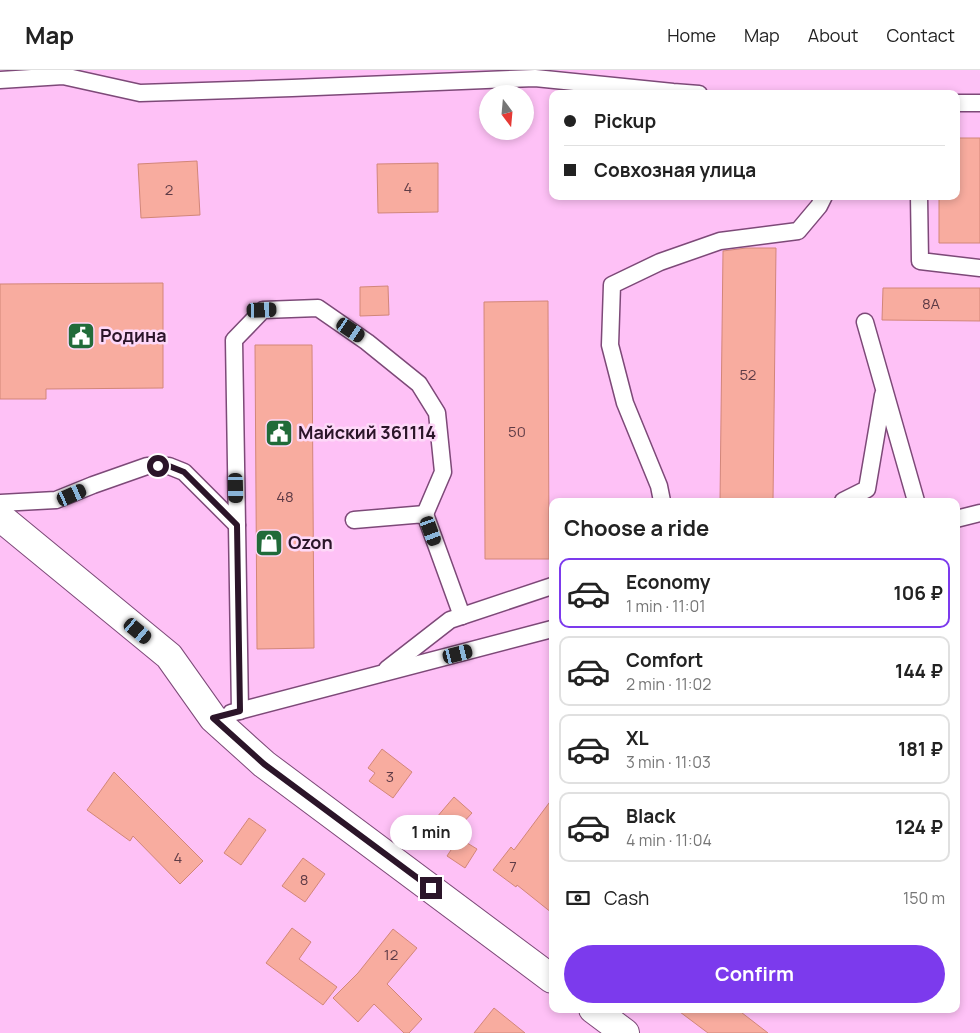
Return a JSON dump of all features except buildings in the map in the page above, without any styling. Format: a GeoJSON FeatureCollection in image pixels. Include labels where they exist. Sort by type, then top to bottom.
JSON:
{"type":"FeatureCollection","features":[{"type":"Feature","properties":{"kind":"street"},"geometry":{"type":"LineString","coordinates":[[0,517],[169,656],[213,718],[264,764],[549,977]]}},
{"type":"Feature","properties":{"kind":"street"},"geometry":{"type":"LineString","coordinates":[[598,1013],[626,1033]]}},
{"type":"Feature","properties":{"kind":"lane"},"geometry":{"type":"LineString","coordinates":[[0,80],[64,76],[140,93],[283,89],[535,74],[659,90]]}},
{"type":"Feature","properties":{"kind":"lane"},"geometry":{"type":"LineString","coordinates":[[960,103],[980,103]]}},
{"type":"Feature","properties":{"kind":"lane"},"geometry":{"type":"LineString","coordinates":[[661,498],[659,486],[624,403],[610,345],[612,285],[660,262],[720,241],[798,231],[822,200]]}},
{"type":"Feature","properties":{"kind":"lane"},"geometry":{"type":"LineString","coordinates":[[918,200],[920,261],[980,268]]}},
{"type":"Feature","properties":{"kind":"lane"},"geometry":{"type":"LineString","coordinates":[[240,711],[234,340],[262,310],[318,308],[367,342],[419,384],[437,413],[443,472],[425,514],[462,616]]}},
{"type":"Feature","properties":{"kind":"lane"},"geometry":{"type":"LineString","coordinates":[[865,322],[915,498]]}},
{"type":"Feature","properties":{"kind":"lane"},"geometry":{"type":"LineString","coordinates":[[849,498],[867,489],[884,390]]}},
{"type":"Feature","properties":{"kind":"lane"},"geometry":{"type":"LineString","coordinates":[[0,503],[56,500],[147,466],[169,466],[184,472],[237,525]]}},
{"type":"Feature","properties":{"kind":"lane"},"geometry":{"type":"LineString","coordinates":[[960,519],[980,513]]}},
{"type":"Feature","properties":{"kind":"lane"},"geometry":{"type":"LineString","coordinates":[[354,520],[425,514]]}},
{"type":"Feature","properties":{"kind":"lane"},"geometry":{"type":"LineString","coordinates":[[382,674],[450,620],[549,587]]}},
{"type":"Feature","properties":{"kind":"lane"},"geometry":{"type":"LineString","coordinates":[[213,718],[549,630]]}},
{"type":"Feature","properties":{"kind":"place","name":"Родина"},"geometry":{"type":"Point","coordinates":[81,336]}},
{"type":"Feature","properties":{"kind":"place","name":"Майский 361114"},"geometry":{"type":"Point","coordinates":[279,433]}},
{"type":"Feature","properties":{"kind":"place","name":"Ozon"},"geometry":{"type":"Point","coordinates":[269,543]}},
{"type":"Feature","properties":{"kind":"route"},"geometry":{"type":"LineString","coordinates":[[158,466],[169,466],[184,472],[237,525],[240,711],[213,718],[264,764],[431,888]]}}]}
